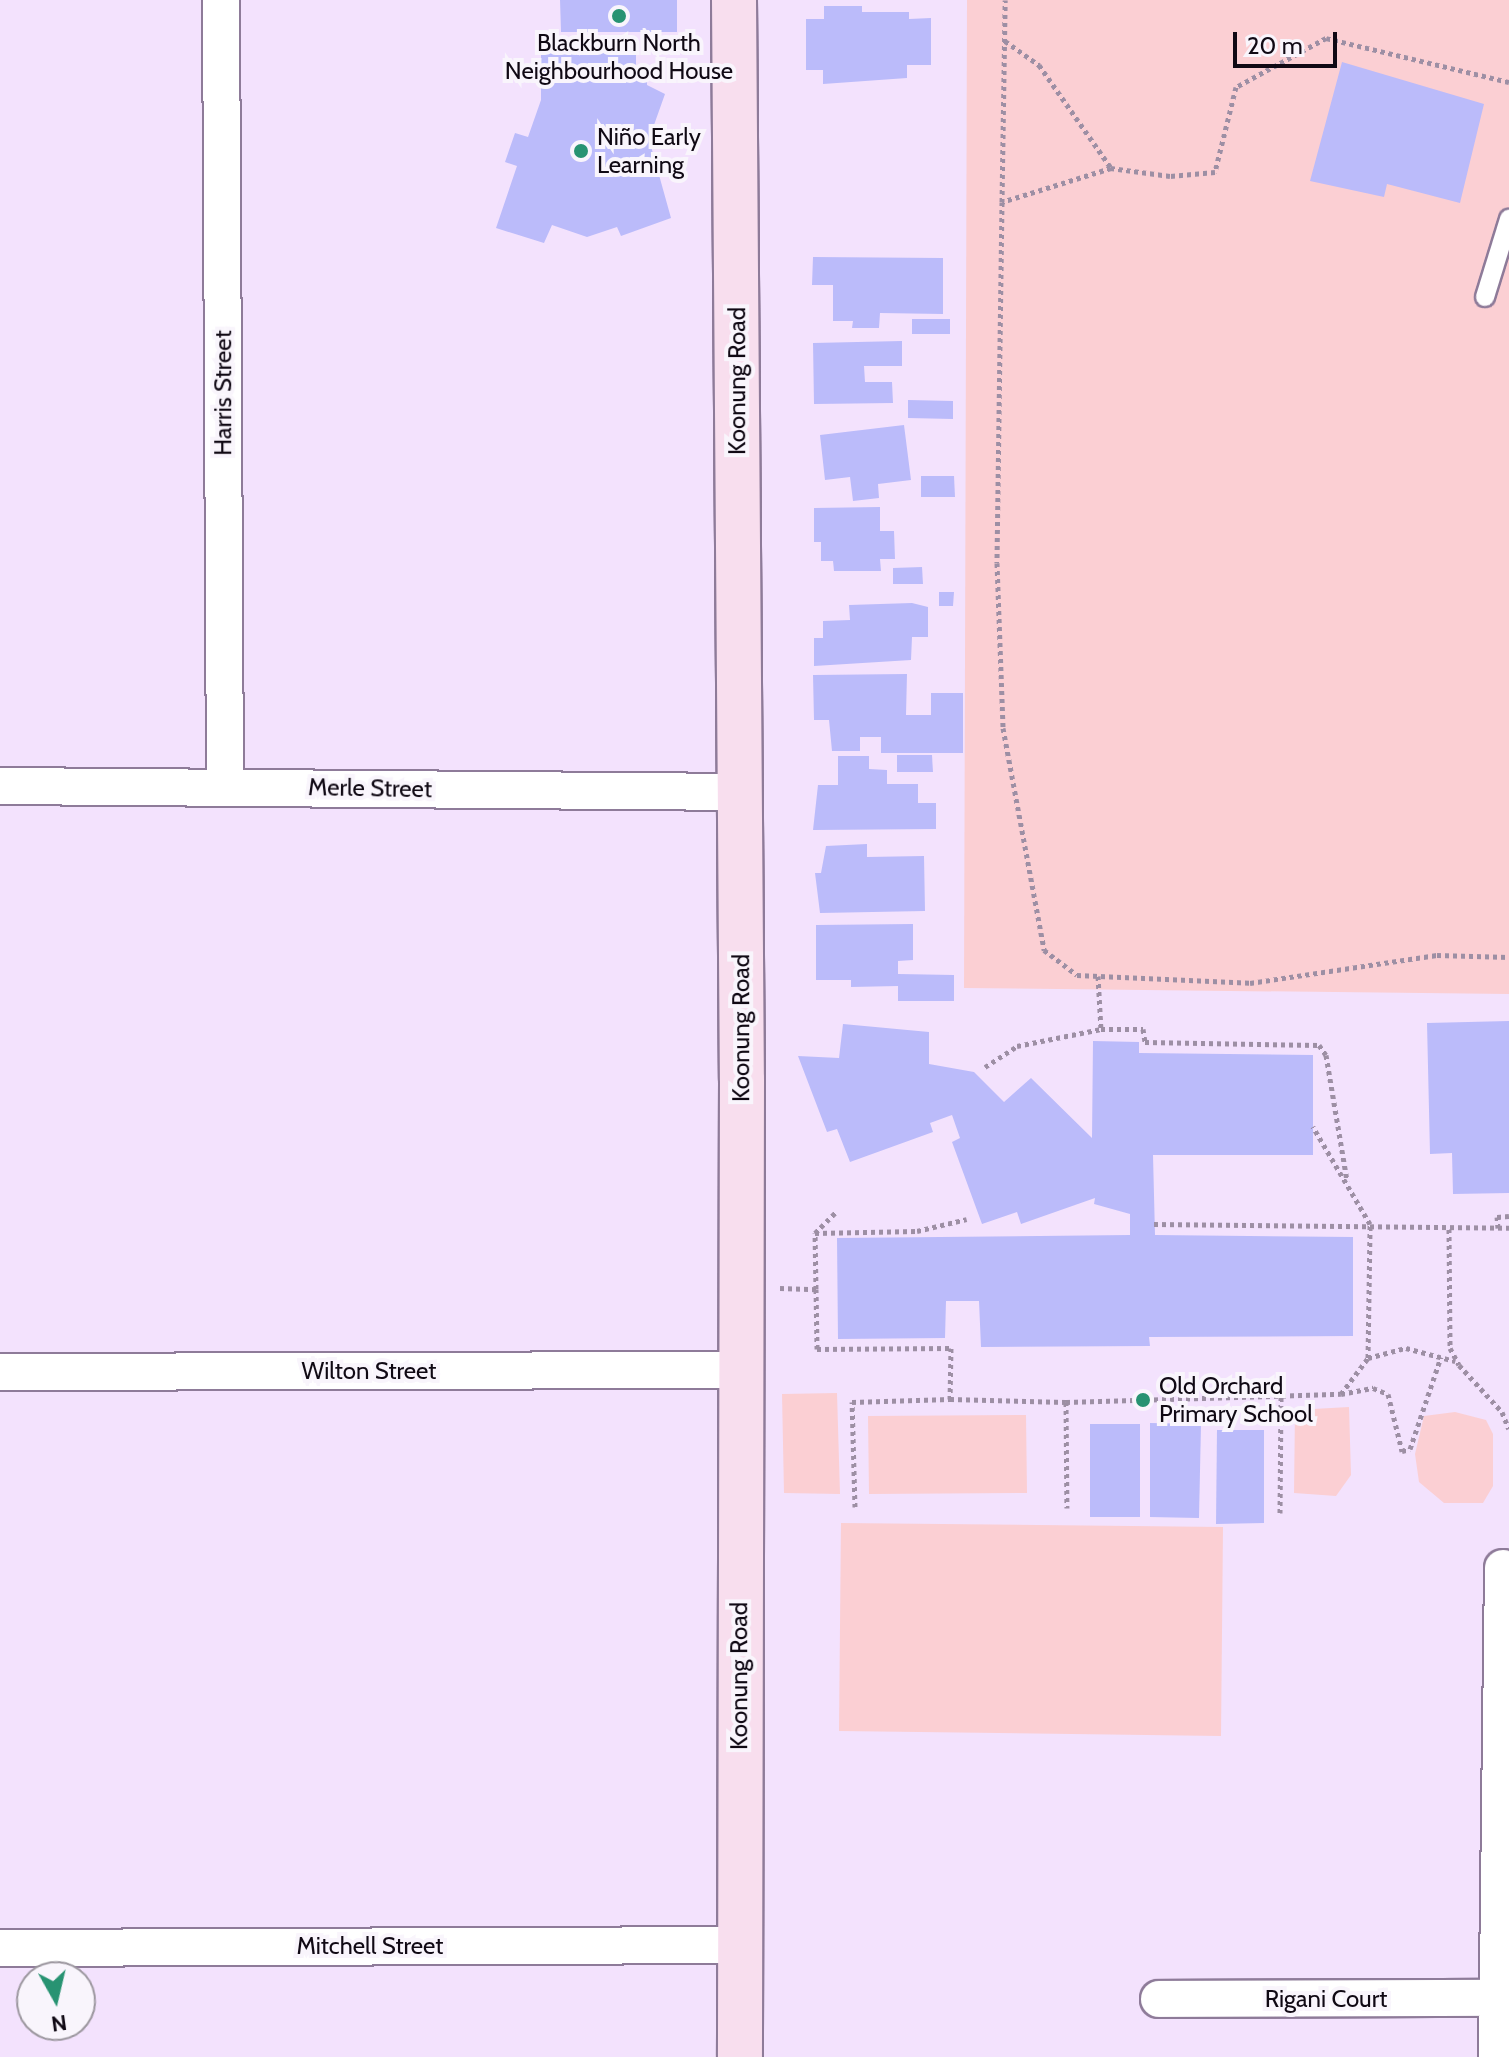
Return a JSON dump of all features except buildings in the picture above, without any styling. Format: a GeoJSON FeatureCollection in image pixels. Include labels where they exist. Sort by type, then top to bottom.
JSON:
{"type":"FeatureCollection","features":[{"type":"Feature","properties":{"kind":"street","name":"Harris Street"},"geometry":{"type":"LineString","coordinates":[[221,0],[225,786]]}},
{"type":"Feature","properties":{"kind":"street","name":"Koonung Road"},"geometry":{"type":"LineString","coordinates":[[734,0],[740,792],[740,2057]]}},
{"type":"Feature","properties":{"kind":"street","name":"Merle Street"},"geometry":{"type":"LineString","coordinates":[[0,786],[740,792]]}},
{"type":"Feature","properties":{"kind":"street","name":"Wilton Street"},"geometry":{"type":"LineString","coordinates":[[0,1372],[738,1370]]}},
{"type":"Feature","properties":{"kind":"street"},"geometry":{"type":"LineString","coordinates":[[1497,2057],[1494,1998],[1503,1568]]}},
{"type":"Feature","properties":{"kind":"street","name":"Mitchell Street"},"geometry":{"type":"LineString","coordinates":[[0,1948],[740,1945]]}},
{"type":"Feature","properties":{"kind":"street","name":"Rigani Court"},"geometry":{"type":"LineString","coordinates":[[1159,1999],[1494,1998]]}},
{"type":"Feature","properties":{"kind":"lane"},"geometry":{"type":"LineString","coordinates":[[1485,297],[1509,219]]}},
{"type":"Feature","properties":{"kind":"path"},"geometry":{"type":"LineString","coordinates":[[1005,0],[997,563],[1003,728],[1044,950],[1077,975],[1250,983],[1437,955],[1509,957]]}},
{"type":"Feature","properties":{"kind":"path"},"geometry":{"type":"LineString","coordinates":[[1002,202],[1111,168],[1170,176],[1215,172],[1236,87],[1326,38],[1509,82]]}},
{"type":"Feature","properties":{"kind":"path"},"geometry":{"type":"LineString","coordinates":[[1004,41],[1039,65],[1111,168]]}},
{"type":"Feature","properties":{"kind":"path"},"geometry":{"type":"LineString","coordinates":[[1098,976],[1101,1029]]}},
{"type":"Feature","properties":{"kind":"path"},"geometry":{"type":"LineString","coordinates":[[985,1067],[1017,1046],[1101,1029],[1143,1029],[1145,1042],[1319,1045],[1326,1055],[1348,1185]]}},
{"type":"Feature","properties":{"kind":"path"},"geometry":{"type":"LineString","coordinates":[[1313,1127],[1370,1224],[1368,1358]]}},
{"type":"Feature","properties":{"kind":"path"},"geometry":{"type":"LineString","coordinates":[[836,1212],[815,1233],[817,1349],[951,1348],[950,1399]]}},
{"type":"Feature","properties":{"kind":"path"},"geometry":{"type":"LineString","coordinates":[[1498,1228],[1497,1217],[1509,1216]]}},
{"type":"Feature","properties":{"kind":"path"},"geometry":{"type":"LineString","coordinates":[[815,1233],[917,1231],[967,1219]]}},
{"type":"Feature","properties":{"kind":"path"},"geometry":{"type":"LineString","coordinates":[[1154,1224],[1449,1224],[1450,1348],[1457,1361],[1507,1420],[1509,1429]]}},
{"type":"Feature","properties":{"kind":"path"},"geometry":{"type":"LineString","coordinates":[[1449,1229],[1509,1228]]}},
{"type":"Feature","properties":{"kind":"path"},"geometry":{"type":"LineString","coordinates":[[776,1288],[816,1289]]}},
{"type":"Feature","properties":{"kind":"path"},"geometry":{"type":"LineString","coordinates":[[1341,1394],[1368,1358],[1390,1348],[1457,1361]]}},
{"type":"Feature","properties":{"kind":"path"},"geometry":{"type":"LineString","coordinates":[[855,1507],[852,1402],[950,1399],[1066,1402],[1341,1394],[1383,1389],[1388,1394],[1402,1451],[1410,1449],[1441,1357]]}},
{"type":"Feature","properties":{"kind":"path"},"geometry":{"type":"LineString","coordinates":[[1280,1513],[1281,1395]]}},
{"type":"Feature","properties":{"kind":"path"},"geometry":{"type":"LineString","coordinates":[[1066,1402],[1067,1508]]}},
{"type":"Feature","properties":{"kind":"shaded area"},"geometry":{"type":"Polygon","coordinates":[[[967,0],[1509,0],[1509,994],[964,988],[967,0]]]}},
{"type":"Feature","properties":{"kind":"shaded area"},"geometry":{"type":"Polygon","coordinates":[[[837,1393],[840,1494],[784,1493],[782,1394],[837,1393]]]}},
{"type":"Feature","properties":{"kind":"shaded area"},"geometry":{"type":"Polygon","coordinates":[[[1349,1407],[1351,1475],[1336,1496],[1294,1493],[1295,1410],[1349,1407]]]}},
{"type":"Feature","properties":{"kind":"shaded area"},"geometry":{"type":"Polygon","coordinates":[[[1455,1412],[1486,1420],[1493,1434],[1493,1486],[1483,1503],[1444,1503],[1419,1482],[1415,1454],[1424,1416],[1455,1412]]]}},
{"type":"Feature","properties":{"kind":"shaded area"},"geometry":{"type":"Polygon","coordinates":[[[1026,1415],[1027,1493],[869,1494],[868,1416],[1026,1415]]]}},
{"type":"Feature","properties":{"kind":"shaded area"},"geometry":{"type":"Polygon","coordinates":[[[841,1523],[1223,1527],[1221,1736],[839,1731],[841,1523]]]}},
{"type":"Feature","properties":{"kind":"place","name":"Blackburn North Neighbourhood House"},"geometry":{"type":"Point","coordinates":[619,16]}},
{"type":"Feature","properties":{"kind":"place","name":"Niño Early Learning"},"geometry":{"type":"Point","coordinates":[581,151]}},
{"type":"Feature","properties":{"kind":"place","name":"Old Orchard Primary School"},"geometry":{"type":"Point","coordinates":[1143,1400]}}]}
